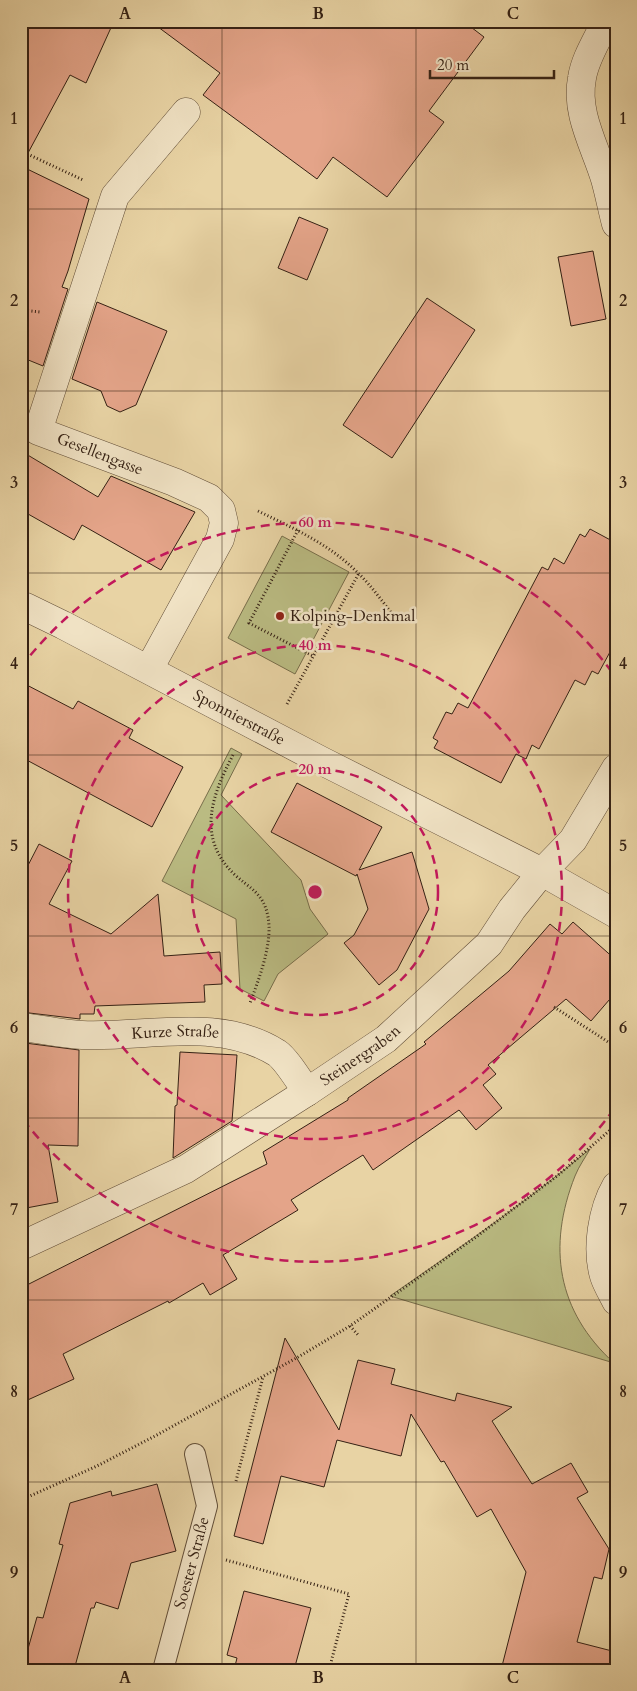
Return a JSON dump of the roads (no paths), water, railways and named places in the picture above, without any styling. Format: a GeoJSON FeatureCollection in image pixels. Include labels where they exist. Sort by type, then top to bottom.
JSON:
{"type":"FeatureCollection","features":[{"type":"Feature","properties":{"kind":"street"},"geometry":{"type":"LineString","coordinates":[[606,21],[582,76],[580,97],[588,132],[610,173],[616,224]]}},
{"type":"Feature","properties":{"kind":"street","name":"Gesellengasse"},"geometry":{"type":"LineString","coordinates":[[149,669],[220,539],[224,523],[221,510],[209,498],[174,482],[38,431],[115,196],[186,112]]}},
{"type":"Feature","properties":{"kind":"street","name":"Sponnierstraße"},"geometry":{"type":"LineString","coordinates":[[21,607],[26,607],[149,669],[260,729],[542,872],[616,914]]}},
{"type":"Feature","properties":{"kind":"street","name":"Steinergraben"},"geometry":{"type":"LineString","coordinates":[[21,1246],[186,1169],[386,1039],[489,944],[512,909],[542,872],[573,840],[616,768]]}},
{"type":"Feature","properties":{"kind":"street","name":"Kurze Straße"},"geometry":{"type":"LineString","coordinates":[[21,1027],[82,1035],[153,1032],[225,1033],[254,1041],[279,1054],[307,1092]]}},
{"type":"Feature","properties":{"kind":"street"},"geometry":{"type":"LineString","coordinates":[[616,1186],[604,1219],[600,1241],[604,1276],[616,1301]]}},
{"type":"Feature","properties":{"kind":"lane","name":"Soester Straße"},"geometry":{"type":"LineString","coordinates":[[163,1670],[207,1506],[195,1454]]}},
{"type":"Feature","properties":{"kind":"place","name":"Kolping-Denkmal"},"geometry":{"type":"Point","coordinates":[280,616]}}]}
